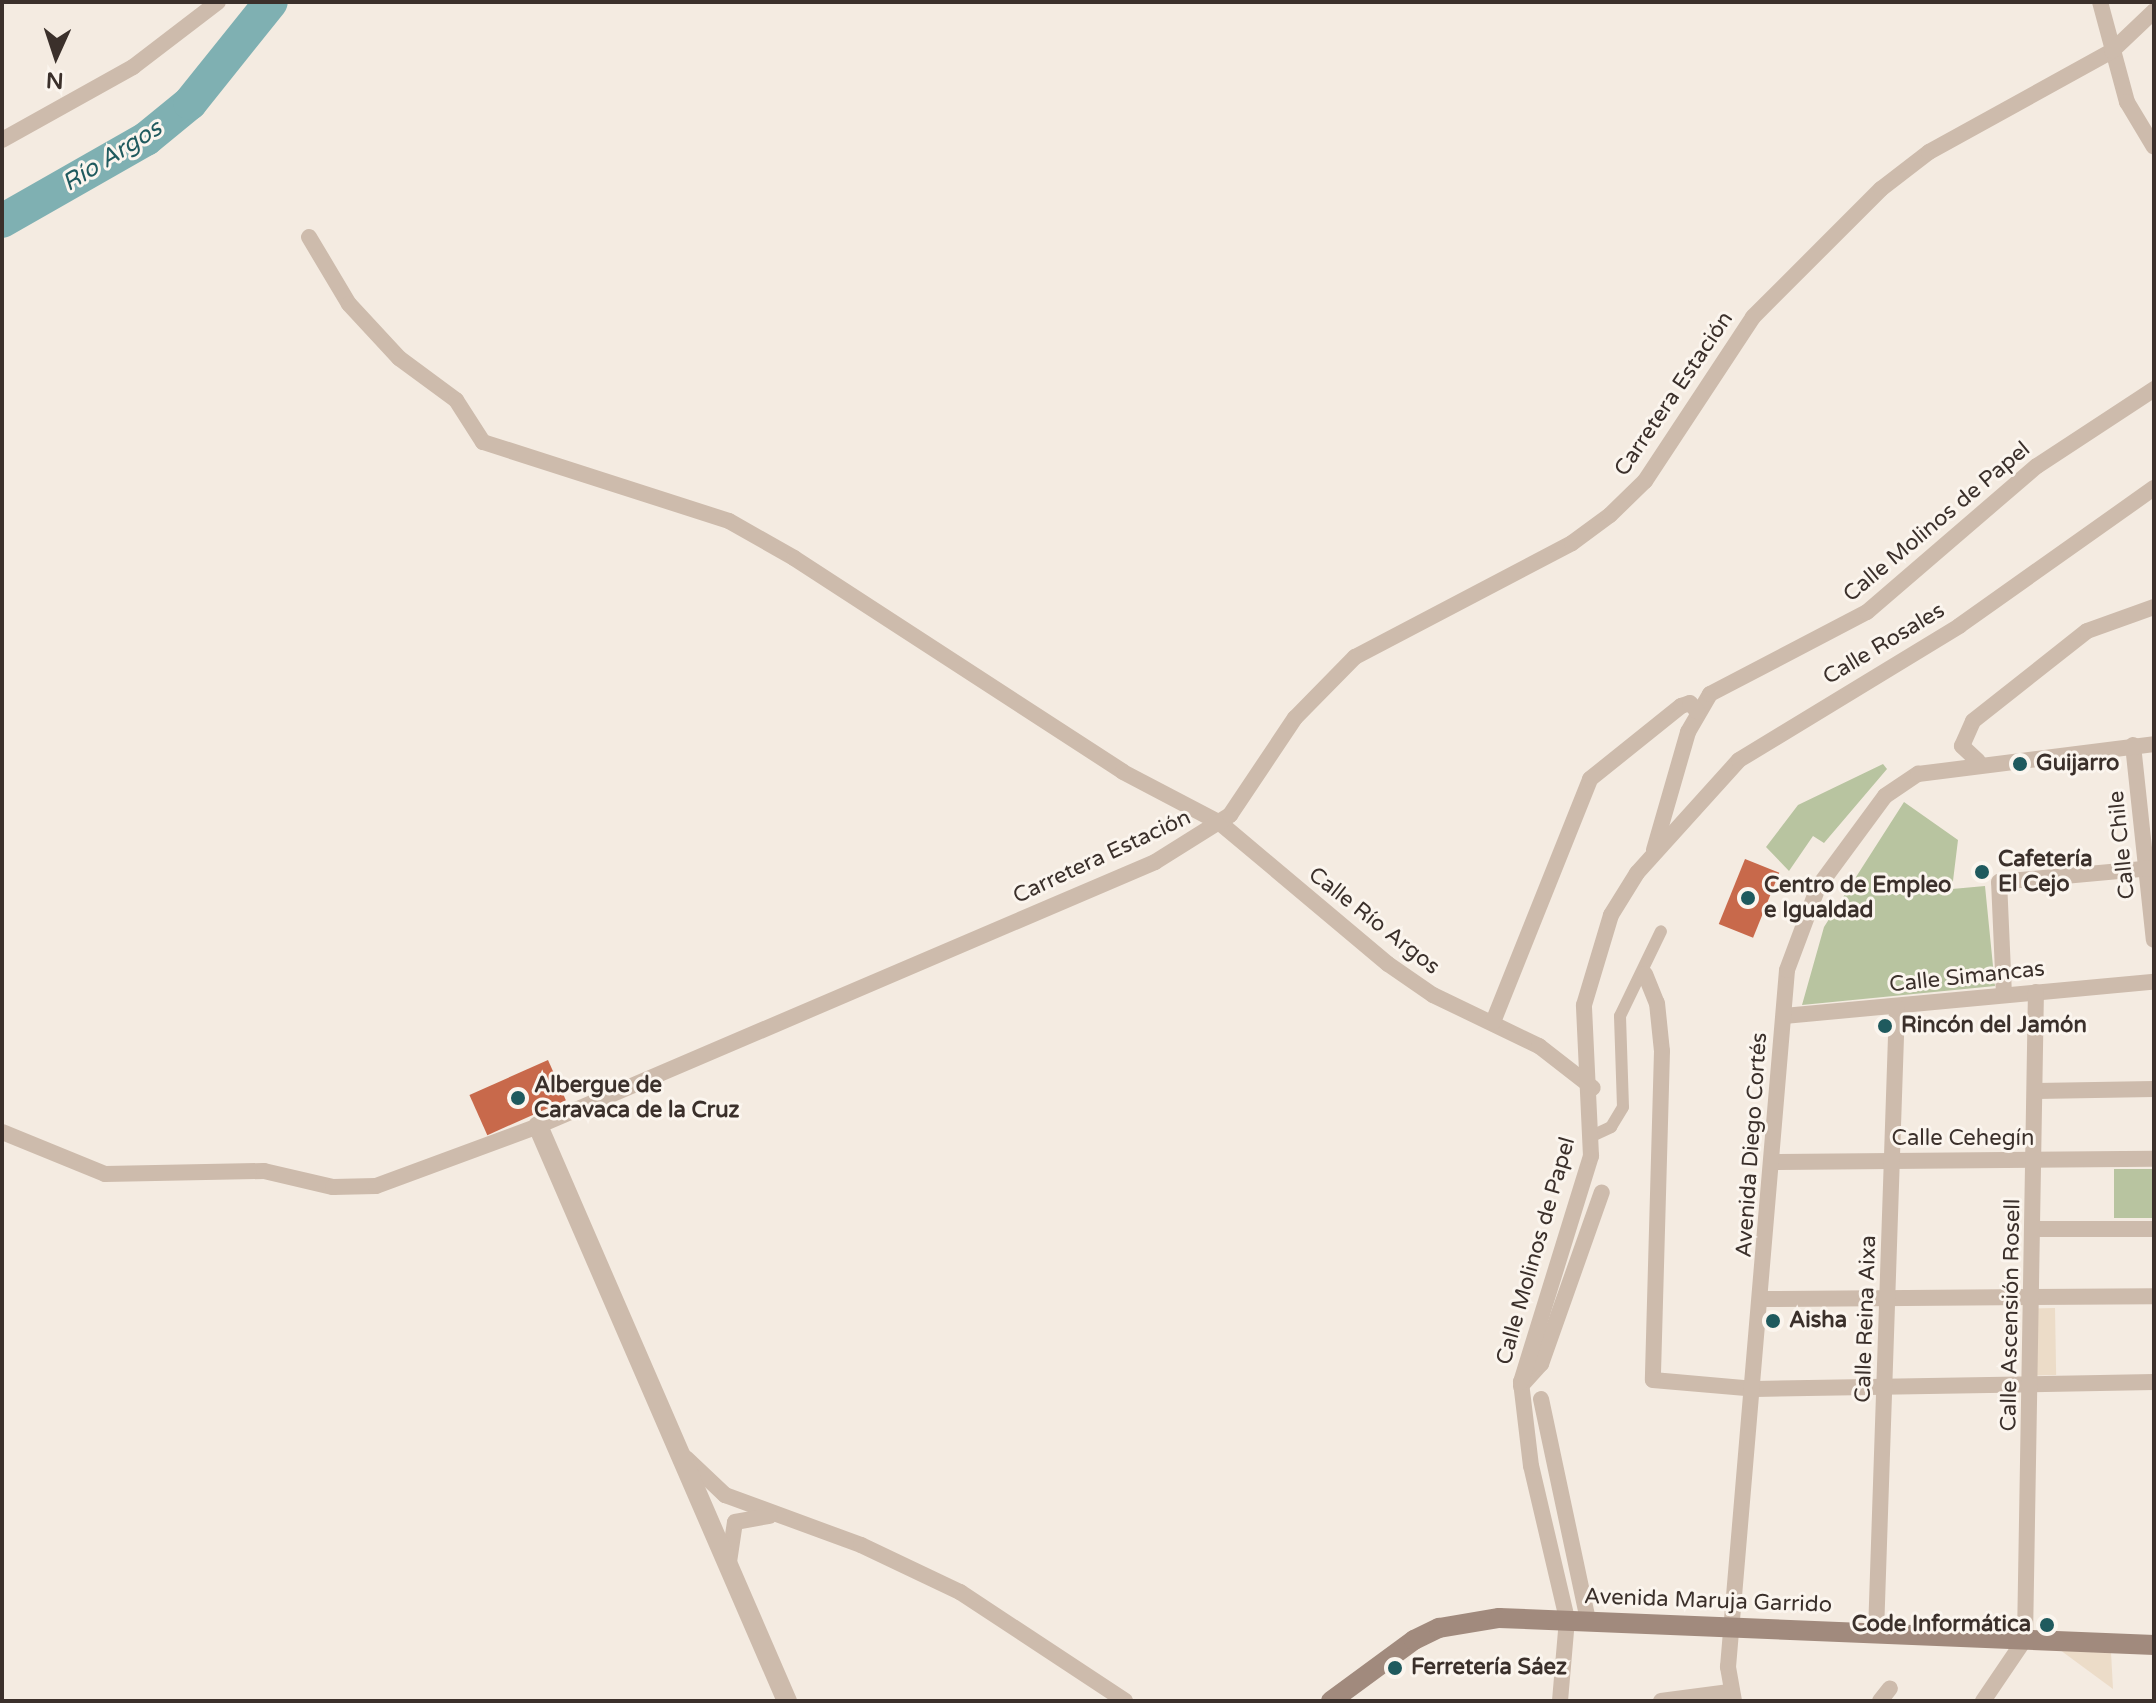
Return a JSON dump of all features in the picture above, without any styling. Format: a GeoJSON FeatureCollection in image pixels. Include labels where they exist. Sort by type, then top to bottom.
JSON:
{"type":"FeatureCollection","features":[{"type":"Feature","properties":{"kind":"main road","name":"Avenida Maruja Garrido"},"geometry":{"type":"LineString","coordinates":[[1331,1701],[1439,1628],[1577,1620],[2154,1645]]}},
{"type":"Feature","properties":{"kind":"street"},"geometry":{"type":"LineString","coordinates":[[2,140],[133,67],[218,2]]}},
{"type":"Feature","properties":{"kind":"street"},"geometry":{"type":"LineString","coordinates":[[2100,2],[2135,122],[2154,147]]}},
{"type":"Feature","properties":{"kind":"street","name":"Carretera Estación"},"geometry":{"type":"LineString","coordinates":[[2,1132],[105,1174],[264,1171],[354,1188],[401,1180],[538,1126],[1155,862],[1220,823],[1252,789],[1295,718],[1355,657],[1549,556],[1610,515],[1645,481],[1753,317],[1881,189],[1943,144],[2112,51],[2154,11]]}},
{"type":"Feature","properties":{"kind":"street","name":"Calle Río Argos"},"geometry":{"type":"LineString","coordinates":[[309,237],[349,304],[399,358],[456,400],[483,442],[729,521],[1123,772],[1220,823],[1388,964],[1493,1022],[1593,1088]]}},
{"type":"Feature","properties":{"kind":"street","name":"Calle Molinos de Papel"},"geometry":{"type":"LineString","coordinates":[[1577,1620],[1531,1466],[1521,1386],[1594,1135],[1586,985],[1611,915],[1653,855],[1697,711],[1726,682],[1867,612],[2037,466],[2154,389]]}},
{"type":"Feature","properties":{"kind":"street","name":"Calle Rosales"},"geometry":{"type":"LineString","coordinates":[[1653,855],[1714,783],[1765,741],[1959,626],[2154,488]]}},
{"type":"Feature","properties":{"kind":"street"},"geometry":{"type":"LineString","coordinates":[[1978,761],[1962,746],[1973,721],[2087,631],[2154,607]]}},
{"type":"Feature","properties":{"kind":"street"},"geometry":{"type":"LineString","coordinates":[[1493,1022],[1590,779],[1681,706],[1695,704],[1697,711]]}},
{"type":"Feature","properties":{"kind":"street","name":"Avenida Diego Cortés"},"geometry":{"type":"LineString","coordinates":[[1732,1696],[1789,956],[1818,887],[1861,824],[1901,782],[1978,761],[2154,744]]}},
{"type":"Feature","properties":{"kind":"street","name":"Calle Chile"},"geometry":{"type":"LineString","coordinates":[[2133,745],[2150,868],[2154,940]]}},
{"type":"Feature","properties":{"kind":"street"},"geometry":{"type":"LineString","coordinates":[[2004,995],[1999,882],[2150,868]]}},
{"type":"Feature","properties":{"kind":"street"},"geometry":{"type":"LineString","coordinates":[[1594,1135],[1611,1127],[1623,1107],[1620,1016],[1645,974],[1661,931]]}},
{"type":"Feature","properties":{"kind":"street"},"geometry":{"type":"LineString","coordinates":[[1645,974],[1657,1003],[1662,1051],[1648,1371],[1659,1382],[1755,1389],[2154,1382]]}},
{"type":"Feature","properties":{"kind":"street","name":"Calle Simancas"},"geometry":{"type":"LineString","coordinates":[[1784,1016],[2154,982]]}},
{"type":"Feature","properties":{"kind":"street","name":"Calle Ascensión Rosell"},"geometry":{"type":"LineString","coordinates":[[2025,1639],[2036,1161],[2036,992]]}},
{"type":"Feature","properties":{"kind":"street","name":"Calle Reina Aixa"},"geometry":{"type":"LineString","coordinates":[[1876,1633],[1897,1007]]}},
{"type":"Feature","properties":{"kind":"street"},"geometry":{"type":"LineString","coordinates":[[2036,1091],[2154,1089]]}},
{"type":"Feature","properties":{"kind":"street"},"geometry":{"type":"LineString","coordinates":[[538,1126],[787,1701]]}},
{"type":"Feature","properties":{"kind":"street","name":"Calle Cehegín"},"geometry":{"type":"LineString","coordinates":[[1773,1162],[2154,1159]]}},
{"type":"Feature","properties":{"kind":"street"},"geometry":{"type":"LineString","coordinates":[[1521,1386],[1541,1364],[1602,1192]]}},
{"type":"Feature","properties":{"kind":"street"},"geometry":{"type":"LineString","coordinates":[[2034,1229],[2154,1229]]}},
{"type":"Feature","properties":{"kind":"street"},"geometry":{"type":"LineString","coordinates":[[1763,1299],[2154,1296]]}},
{"type":"Feature","properties":{"kind":"street"},"geometry":{"type":"LineString","coordinates":[[1541,1399],[1577,1620],[1560,1701]]}},
{"type":"Feature","properties":{"kind":"street"},"geometry":{"type":"LineString","coordinates":[[676,1446],[725,1495],[960,1592],[1125,1701]]}},
{"type":"Feature","properties":{"kind":"street"},"geometry":{"type":"LineString","coordinates":[[730,1570],[735,1522],[786,1518]]}},
{"type":"Feature","properties":{"kind":"street"},"geometry":{"type":"LineString","coordinates":[[1983,1701],[2025,1639]]}},
{"type":"Feature","properties":{"kind":"street"},"geometry":{"type":"LineString","coordinates":[[1661,1701],[1732,1696]]}},
{"type":"Feature","properties":{"kind":"green space"},"geometry":{"type":"Polygon","coordinates":[[[1883,764],[1887,769],[1824,843],[1813,836],[1789,871],[1766,847],[1798,805],[1883,764]]]}},
{"type":"Feature","properties":{"kind":"green space"},"geometry":{"type":"Polygon","coordinates":[[[1904,802],[1958,840],[1952,889],[1985,886],[1995,986],[1802,1005],[1824,927],[1904,802]]]}},
{"type":"Feature","properties":{"kind":"green space"},"geometry":{"type":"Polygon","coordinates":[[[2114,1169],[2154,1169],[2154,1218],[2114,1218],[2114,1169]]]}},
{"type":"Feature","properties":{"kind":"shaded area"},"geometry":{"type":"Polygon","coordinates":[[[2031,1308],[2055,1308],[2056,1375],[2032,1375],[2031,1308]]]}},
{"type":"Feature","properties":{"kind":"shaded area"},"geometry":{"type":"Polygon","coordinates":[[[2056,1647],[2111,1652],[2113,1689],[2056,1647]]]}},
{"type":"Feature","properties":{"kind":"building","name":"Centro de Empleo e Igualdad"},"geometry":{"type":"Polygon","coordinates":[[[1745,859],[1779,873],[1753,938],[1719,924],[1745,859]]]}},
{"type":"Feature","properties":{"kind":"building","name":"Albergue de Caravaca de la Cruz"},"geometry":{"type":"Polygon","coordinates":[[[548,1060],[566,1100],[487,1135],[469,1095],[548,1060]]]}},
{"type":"Feature","properties":{"kind":"waterway","name":"Río Argos"},"geometry":{"type":"LineString","coordinates":[[2,221],[146,139],[190,103],[271,2]]}},
{"type":"Feature","properties":{"kind":"place","name":"Guijarro"},"geometry":{"type":"Point","coordinates":[2020,764]}},
{"type":"Feature","properties":{"kind":"place","name":"Cafetería El Cejo"},"geometry":{"type":"Point","coordinates":[1982,872]}},
{"type":"Feature","properties":{"kind":"place","name":"Centro de Empleo e Igualdad"},"geometry":{"type":"Point","coordinates":[1748,898]}},
{"type":"Feature","properties":{"kind":"place","name":"Rincón del Jamón"},"geometry":{"type":"Point","coordinates":[1885,1026]}},
{"type":"Feature","properties":{"kind":"place","name":"Albergue de Caravaca de la Cruz"},"geometry":{"type":"Point","coordinates":[518,1098]}},
{"type":"Feature","properties":{"kind":"place","name":"Aisha"},"geometry":{"type":"Point","coordinates":[1773,1321]}},
{"type":"Feature","properties":{"kind":"place","name":"Code Informática"},"geometry":{"type":"Point","coordinates":[2047,1625]}},
{"type":"Feature","properties":{"kind":"place","name":"Ferretería Sáez"},"geometry":{"type":"Point","coordinates":[1395,1668]}}]}
